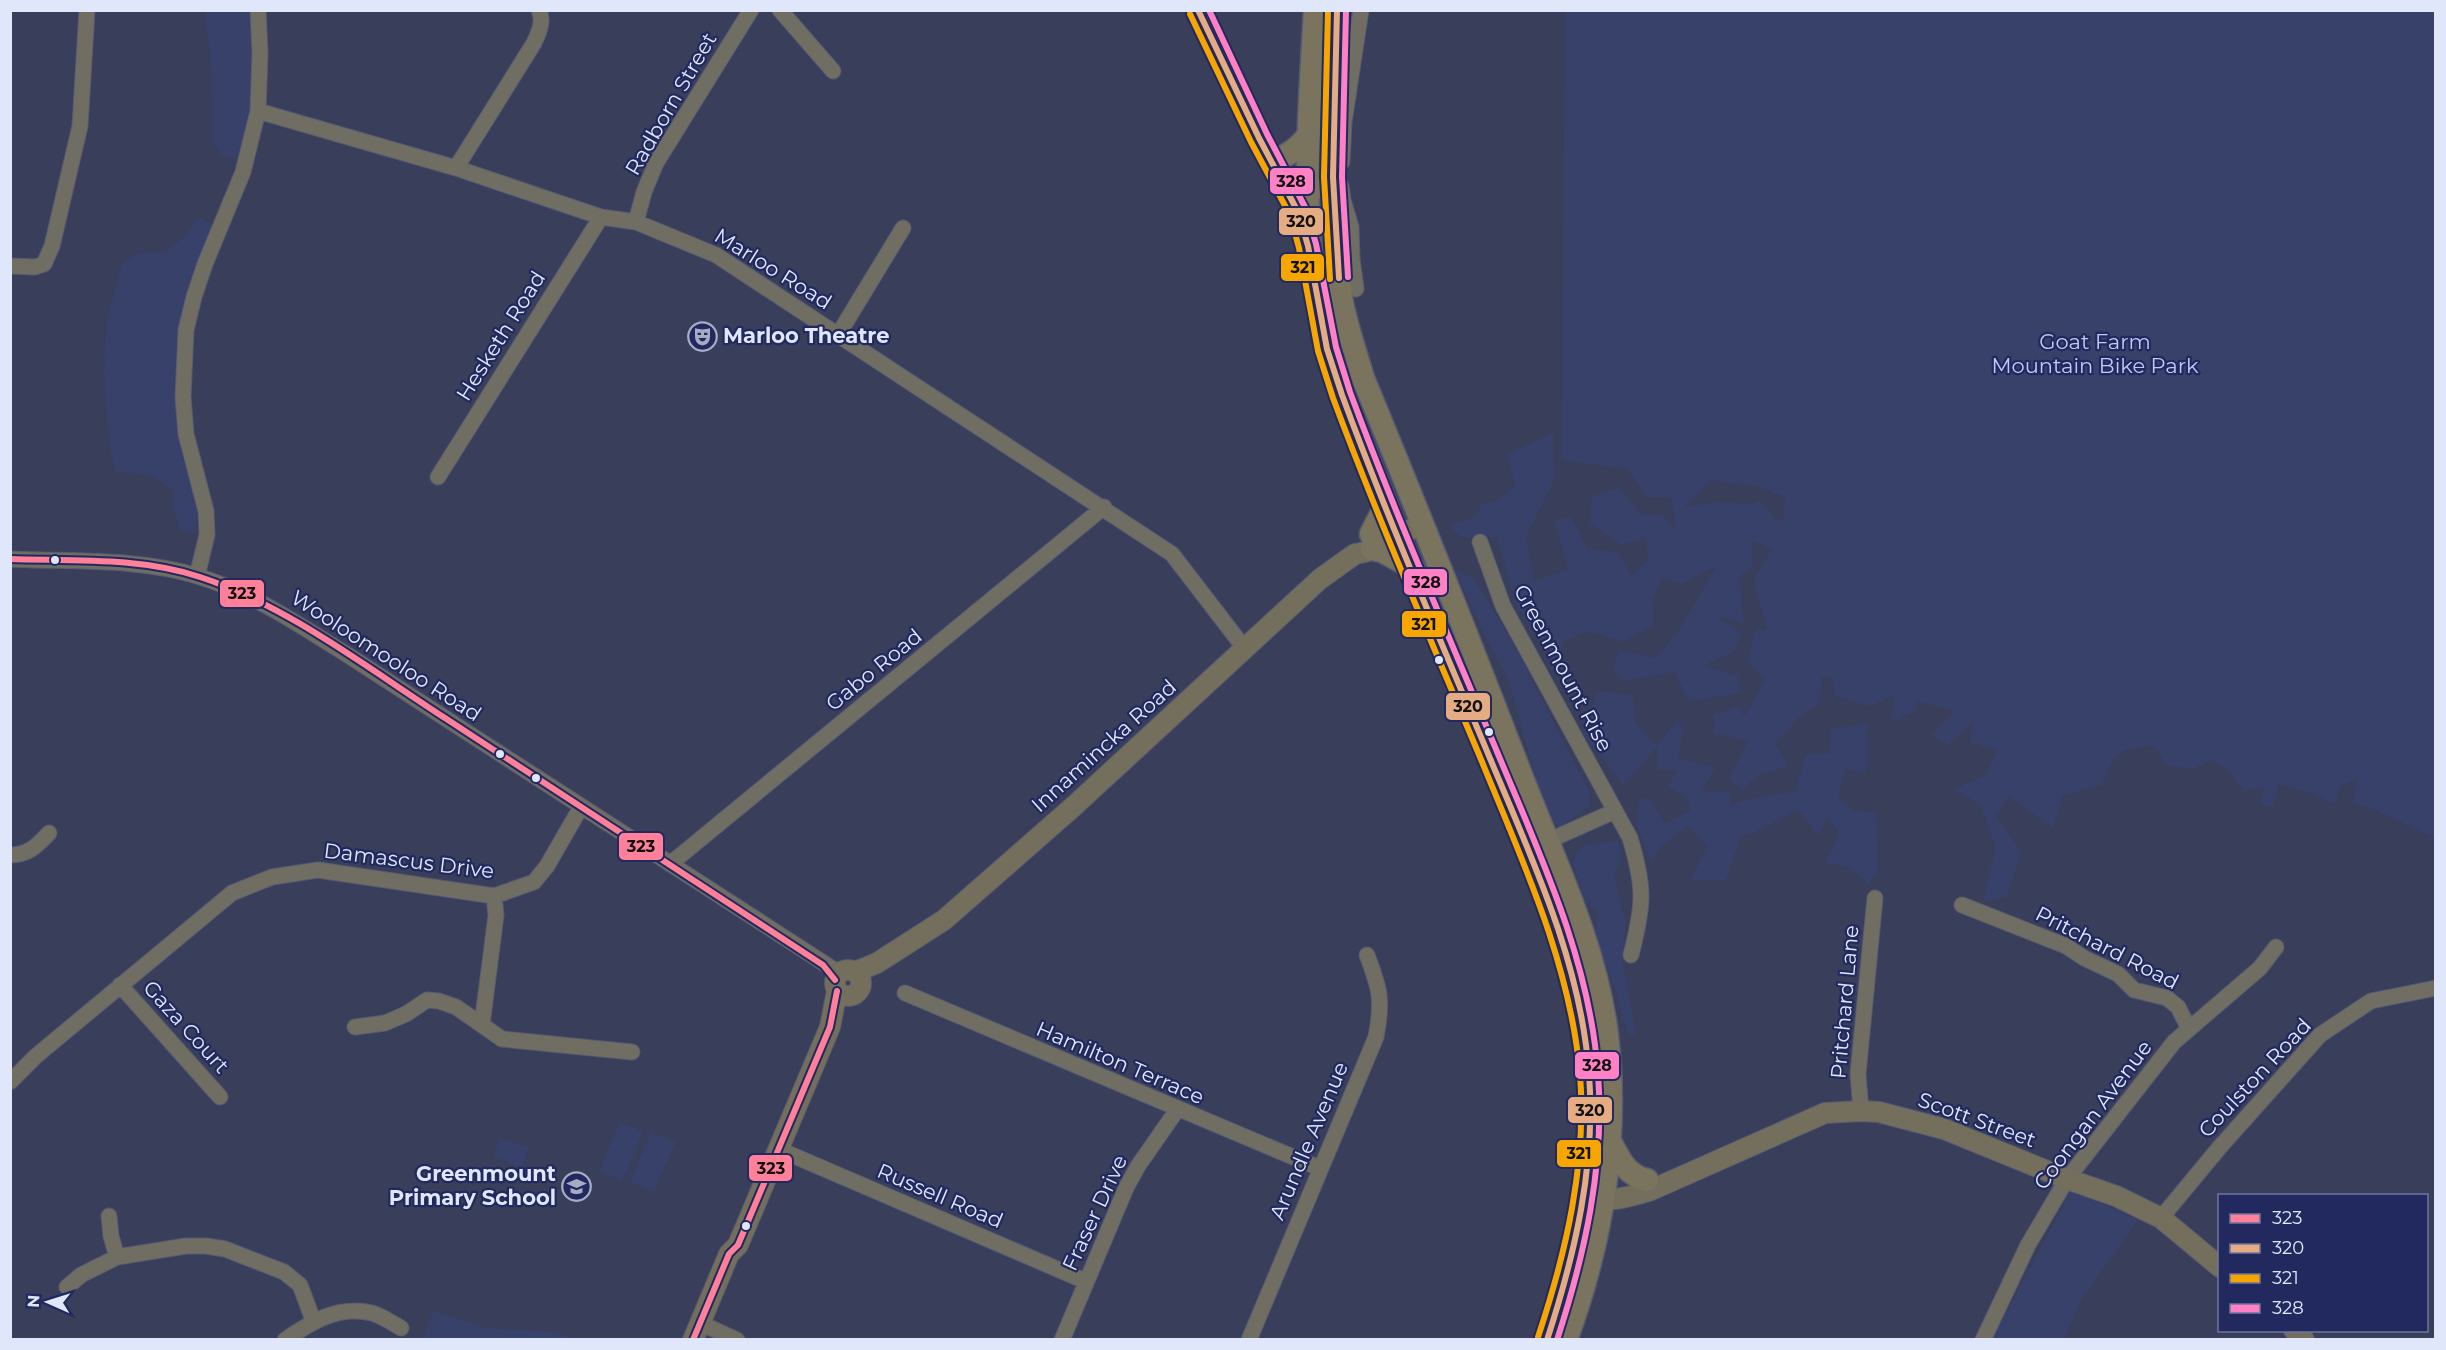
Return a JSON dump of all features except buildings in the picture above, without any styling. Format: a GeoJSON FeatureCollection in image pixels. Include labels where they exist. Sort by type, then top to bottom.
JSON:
{"type":"FeatureCollection","features":[{"type":"Feature","properties":{"kind":"highway"},"geometry":{"type":"LineString","coordinates":[[1315,10],[1307,179],[1311,260],[1317,309],[1328,353],[1396,530],[1538,846],[1584,936],[1602,1006],[1610,1069],[1610,1142],[1547,1340]]}},
{"type":"Feature","properties":{"kind":"highway"},"geometry":{"type":"LineString","coordinates":[[1337,10],[1332,182],[1345,260],[1342,304],[1363,378],[1420,519],[1538,846],[1586,1038],[1589,1128],[1598,1234],[1583,1291],[1566,1340]]}},
{"type":"Feature","properties":{"kind":"highway"},"geometry":{"type":"LineString","coordinates":[[1309,134],[1302,145],[1272,162],[1299,214],[1311,260]]}},
{"type":"Feature","properties":{"kind":"highway"},"geometry":{"type":"LineString","coordinates":[[1386,504],[1366,546],[1382,551],[1413,568]]}},
{"type":"Feature","properties":{"kind":"highway"},"geometry":{"type":"LineString","coordinates":[[1610,1142],[1625,1168],[1635,1177],[1658,1180]]}},
{"type":"Feature","properties":{"kind":"main road"},"geometry":{"type":"LineString","coordinates":[[1198,10],[1272,162],[1286,162],[1307,179],[1332,182]]}},
{"type":"Feature","properties":{"kind":"main road","name":"Innamincka Road"},"geometry":{"type":"LineString","coordinates":[[702,1334],[729,1254],[738,1245],[830,1027],[838,1018],[843,979],[875,970],[877,963],[944,920],[1083,799],[1320,579],[1366,546],[1420,519]]}},
{"type":"Feature","properties":{"kind":"main road","name":"Scott Street"},"geometry":{"type":"LineString","coordinates":[[1594,1192],[1621,1185],[1658,1180],[1826,1113],[1879,1112],[1944,1129],[2067,1179],[2116,1196],[2161,1218],[2218,1266]]}},
{"type":"Feature","properties":{"kind":"street"},"geometry":{"type":"LineString","coordinates":[[10,266],[35,267],[44,264],[52,246],[80,126],[87,10]]}},
{"type":"Feature","properties":{"kind":"street"},"geometry":{"type":"LineString","coordinates":[[197,576],[207,535],[206,511],[186,434],[183,397],[186,330],[205,264],[243,172],[258,111],[260,53],[258,10]]}},
{"type":"Feature","properties":{"kind":"street"},"geometry":{"type":"LineString","coordinates":[[456,168],[534,43],[540,30],[542,16],[539,10]]}},
{"type":"Feature","properties":{"kind":"street","name":"Radborn Street"},"geometry":{"type":"LineString","coordinates":[[636,222],[644,192],[656,163],[751,10]]}},
{"type":"Feature","properties":{"kind":"street"},"geometry":{"type":"LineString","coordinates":[[780,10],[833,71]]}},
{"type":"Feature","properties":{"kind":"street"},"geometry":{"type":"LineString","coordinates":[[1356,289],[1345,260],[1351,227],[1343,201],[1341,180],[1344,122],[1360,10]]}},
{"type":"Feature","properties":{"kind":"street","name":"Marloo Road"},"geometry":{"type":"LineString","coordinates":[[258,111],[456,168],[601,217],[636,222],[716,255],[1104,507],[1172,554],[1245,649]]}},
{"type":"Feature","properties":{"kind":"street","name":"Hesketh Road"},"geometry":{"type":"LineString","coordinates":[[438,477],[601,217]]}},
{"type":"Feature","properties":{"kind":"street"},"geometry":{"type":"LineString","coordinates":[[838,335],[903,228]]}},
{"type":"Feature","properties":{"kind":"street"},"geometry":{"type":"LineString","coordinates":[[1311,260],[1345,260]]}},
{"type":"Feature","properties":{"kind":"street","name":"Gabo Road"},"geometry":{"type":"LineString","coordinates":[[670,864],[1104,507]]}},
{"type":"Feature","properties":{"kind":"street","name":"Greenmount Rise"},"geometry":{"type":"LineString","coordinates":[[1480,542],[1503,606],[1630,838],[1639,868],[1641,887],[1640,919],[1631,955]]}},
{"type":"Feature","properties":{"kind":"street","name":"Wooloomooloo Road"},"geometry":{"type":"LineString","coordinates":[[10,559],[139,565],[197,576],[267,604],[670,864],[843,979]]}},
{"type":"Feature","properties":{"kind":"street","name":"Damascus Drive"},"geometry":{"type":"LineString","coordinates":[[10,1082],[36,1056],[232,893],[272,877],[318,870],[494,896],[534,882],[547,866],[581,807]]}},
{"type":"Feature","properties":{"kind":"street"},"geometry":{"type":"LineString","coordinates":[[1538,846],[1615,810]]}},
{"type":"Feature","properties":{"kind":"street"},"geometry":{"type":"LineString","coordinates":[[10,855],[25,853],[35,848],[49,833]]}},
{"type":"Feature","properties":{"kind":"street"},"geometry":{"type":"LineString","coordinates":[[482,1025],[496,915],[494,896]]}},
{"type":"Feature","properties":{"kind":"street","name":"Pritchard Lane"},"geometry":{"type":"LineString","coordinates":[[1861,1111],[1858,1074],[1875,897]]}},
{"type":"Feature","properties":{"kind":"street","name":"Pritchard Road"},"geometry":{"type":"LineString","coordinates":[[1962,904],[2066,946],[2084,958],[2118,974],[2134,990],[2167,998],[2178,1007],[2189,1029]]}},
{"type":"Feature","properties":{"kind":"street","name":"Coongan Avenue"},"geometry":{"type":"LineString","coordinates":[[1983,1340],[2028,1245],[2067,1179],[2174,1041],[2260,968],[2276,947]]}},
{"type":"Feature","properties":{"kind":"street","name":"Arundle Avenue"},"geometry":{"type":"LineString","coordinates":[[1249,1340],[1319,1168],[1376,1037],[1381,1012],[1380,990],[1367,955]]}},
{"type":"Feature","properties":{"kind":"street","name":"Gaza Court"},"geometry":{"type":"LineString","coordinates":[[120,985],[220,1097]]}},
{"type":"Feature","properties":{"kind":"street","name":"Coulston Road"},"geometry":{"type":"LineString","coordinates":[[2161,1218],[2219,1148],[2320,1035],[2370,1001],[2436,987]]}},
{"type":"Feature","properties":{"kind":"street","name":"Hamilton Terrace"},"geometry":{"type":"LineString","coordinates":[[905,993],[1177,1110],[1319,1168]]}},
{"type":"Feature","properties":{"kind":"street"},"geometry":{"type":"LineString","coordinates":[[355,1027],[385,1023],[406,1014],[426,1000],[440,1001],[456,1006],[502,1039],[632,1052]]}},
{"type":"Feature","properties":{"kind":"street","name":"Fraser Drive"},"geometry":{"type":"LineString","coordinates":[[1062,1340],[1085,1281],[1138,1166],[1177,1110]]}},
{"type":"Feature","properties":{"kind":"street","name":"Russell Road"},"geometry":{"type":"LineString","coordinates":[[778,1149],[1085,1281]]}},
{"type":"Feature","properties":{"kind":"street"},"geometry":{"type":"LineString","coordinates":[[109,1216],[111,1236],[117,1257]]}},
{"type":"Feature","properties":{"kind":"street"},"geometry":{"type":"LineString","coordinates":[[67,1287],[81,1275],[117,1257],[186,1246],[225,1249],[284,1272],[300,1285],[313,1320]]}},
{"type":"Feature","properties":{"kind":"street"},"geometry":{"type":"LineString","coordinates":[[285,1340],[313,1320],[349,1310],[374,1314],[401,1328]]}},
{"type":"Feature","properties":{"kind":"street"},"geometry":{"type":"LineString","coordinates":[[702,1334],[737,1340]]}},
{"type":"Feature","properties":{"kind":"green space"},"geometry":{"type":"Polygon","coordinates":[[[205,11],[251,11],[252,86],[250,105],[237,160],[221,155],[213,140],[212,73],[205,11]]]}},
{"type":"Feature","properties":{"kind":"green space","name":"Goat Farm Mountain Bike Park"},"geometry":{"type":"Polygon","coordinates":[[[1565,11],[2435,11],[2435,834],[2431,836],[2378,811],[2352,803],[2358,781],[2356,780],[2340,786],[2335,804],[2314,794],[2279,784],[2273,807],[2261,804],[2264,787],[2244,791],[2227,769],[2213,760],[2192,769],[2165,765],[2155,746],[2133,748],[2125,750],[2115,758],[2102,785],[2063,795],[2053,828],[2009,796],[1996,815],[2021,852],[2007,897],[1983,902],[1996,847],[1980,804],[1954,789],[1985,776],[1997,751],[1970,742],[1974,720],[1948,745],[1931,736],[1955,711],[1916,701],[1916,711],[1892,721],[1894,695],[1870,706],[1834,696],[1833,679],[1822,676],[1819,704],[1799,717],[1776,744],[1788,767],[1760,774],[1742,790],[1729,779],[1748,741],[1714,733],[1714,715],[1737,707],[1745,716],[1765,680],[1748,661],[1755,630],[1767,629],[1753,580],[1772,549],[1752,540],[1753,567],[1739,577],[1744,624],[1715,615],[1741,633],[1735,651],[1703,666],[1737,676],[1742,693],[1689,701],[1675,672],[1624,681],[1613,670],[1619,650],[1656,658],[1677,633],[1717,566],[1681,584],[1662,578],[1652,601],[1654,625],[1621,642],[1588,631],[1563,642],[1554,670],[1536,632],[1517,607],[1497,537],[1462,538],[1449,526],[1475,517],[1482,504],[1499,499],[1515,487],[1508,454],[1553,433],[1554,480],[1526,537],[1534,581],[1568,569],[1554,520],[1571,517],[1587,548],[1619,553],[1631,576],[1649,560],[1645,538],[1621,545],[1590,523],[1592,496],[1619,487],[1640,514],[1662,515],[1677,531],[1671,497],[1646,497],[1628,469],[1561,460],[1565,11]],[[1710,480],[1685,507],[1715,502],[1751,504],[1760,500],[1777,521],[1783,520],[1785,497],[1756,486],[1710,480]]]}},
{"type":"Feature","properties":{"kind":"green space"},"geometry":{"type":"Polygon","coordinates":[[[199,218],[215,226],[200,254],[187,292],[176,355],[175,376],[176,419],[181,452],[194,498],[196,534],[180,530],[172,507],[173,490],[146,475],[115,472],[107,416],[104,352],[108,317],[122,264],[139,253],[165,253],[185,236],[199,218]]]}},
{"type":"Feature","properties":{"kind":"green space"},"geometry":{"type":"Polygon","coordinates":[[[1455,570],[1473,577],[1514,645],[1589,791],[1591,805],[1559,828],[1543,804],[1508,679],[1487,640],[1455,570]]]}},
{"type":"Feature","properties":{"kind":"green space"},"geometry":{"type":"Polygon","coordinates":[[[1598,691],[1633,695],[1635,723],[1657,746],[1677,721],[1683,728],[1678,758],[1715,768],[1702,791],[1730,792],[1730,807],[1753,799],[1796,791],[1806,754],[1830,753],[1831,729],[1867,723],[1866,774],[1846,768],[1838,796],[1852,811],[1876,812],[1878,870],[1869,884],[1851,868],[1826,863],[1839,832],[1827,818],[1819,836],[1798,810],[1740,837],[1726,880],[1691,880],[1707,846],[1688,826],[1660,847],[1651,864],[1636,823],[1639,800],[1649,797],[1665,823],[1690,811],[1687,796],[1668,788],[1677,770],[1657,770],[1657,747],[1623,785],[1582,732],[1598,691]]]}},
{"type":"Feature","properties":{"kind":"green space"},"geometry":{"type":"Polygon","coordinates":[[[1618,840],[1621,859],[1614,875],[1626,924],[1623,964],[1636,1034],[1628,1035],[1616,991],[1595,936],[1598,910],[1582,901],[1581,888],[1572,861],[1582,846],[1618,840]]]}},
{"type":"Feature","properties":{"kind":"green space"},"geometry":{"type":"Polygon","coordinates":[[[620,1122],[643,1132],[622,1181],[599,1171],[620,1122]]]}},
{"type":"Feature","properties":{"kind":"green space"},"geometry":{"type":"Polygon","coordinates":[[[651,1132],[676,1142],[654,1191],[630,1182],[651,1132]]]}},
{"type":"Feature","properties":{"kind":"green space"},"geometry":{"type":"Polygon","coordinates":[[[500,1138],[529,1148],[522,1167],[493,1157],[500,1138]]]}},
{"type":"Feature","properties":{"kind":"green space"},"geometry":{"type":"Polygon","coordinates":[[[2071,1191],[2138,1220],[2082,1299],[2064,1339],[1992,1339],[2071,1191]]]}},
{"type":"Feature","properties":{"kind":"green space"},"geometry":{"type":"Polygon","coordinates":[[[433,1311],[487,1328],[555,1332],[573,1339],[423,1339],[433,1311]]]}},
{"type":"Feature","properties":{"kind":"transit line","name":"320"},"geometry":{"type":"LineString","coordinates":[[1198,10],[1259,138],[1298,212],[1308,246],[1327,349],[1342,395],[1395,531],[1537,872],[1565,951],[1576,992],[1589,1074],[1589,1142],[1581,1209],[1566,1275],[1547,1340]]}},
{"type":"Feature","properties":{"kind":"transit line","name":"328"},"geometry":{"type":"LineString","coordinates":[[1209,10],[1267,134],[1306,209],[1316,244],[1336,347],[1350,392],[1403,529],[1531,832],[1561,910],[1585,991],[1598,1074],[1598,1141],[1591,1208],[1584,1242],[1557,1340]]}},
{"type":"Feature","properties":{"kind":"transit line","name":"321"},"geometry":{"type":"LineString","coordinates":[[1328,10],[1324,177],[1330,279]]}},
{"type":"Feature","properties":{"kind":"transit line","name":"320"},"geometry":{"type":"LineString","coordinates":[[1337,10],[1333,177],[1339,278]]}},
{"type":"Feature","properties":{"kind":"transit line","name":"328"},"geometry":{"type":"LineString","coordinates":[[1346,10],[1342,177],[1348,277]]}},
{"type":"Feature","properties":{"kind":"transit line","name":"321"},"geometry":{"type":"LineString","coordinates":[[1190,14],[1251,142],[1290,215],[1299,248],[1318,351],[1333,398],[1386,533],[1527,873],[1542,912],[1566,992],[1575,1032],[1580,1074],[1580,1141],[1577,1174],[1565,1240],[1538,1337]]}},
{"type":"Feature","properties":{"kind":"transit line","name":"323"},"geometry":{"type":"LineString","coordinates":[[10,559],[106,561],[153,566],[200,577],[264,604],[357,659],[823,965],[835,980]]}},
{"type":"Feature","properties":{"kind":"transit line","name":"323"},"geometry":{"type":"LineString","coordinates":[[693,1340],[729,1254],[738,1245],[830,1027],[837,991]]}},
{"type":"Feature","properties":{"kind":"place","name":"Marloo Theatre"},"geometry":{"type":"Point","coordinates":[702,336]}},
{"type":"Feature","properties":{"kind":"place","name":"Greenmount Primary School"},"geometry":{"type":"Point","coordinates":[577,1186]}}]}
